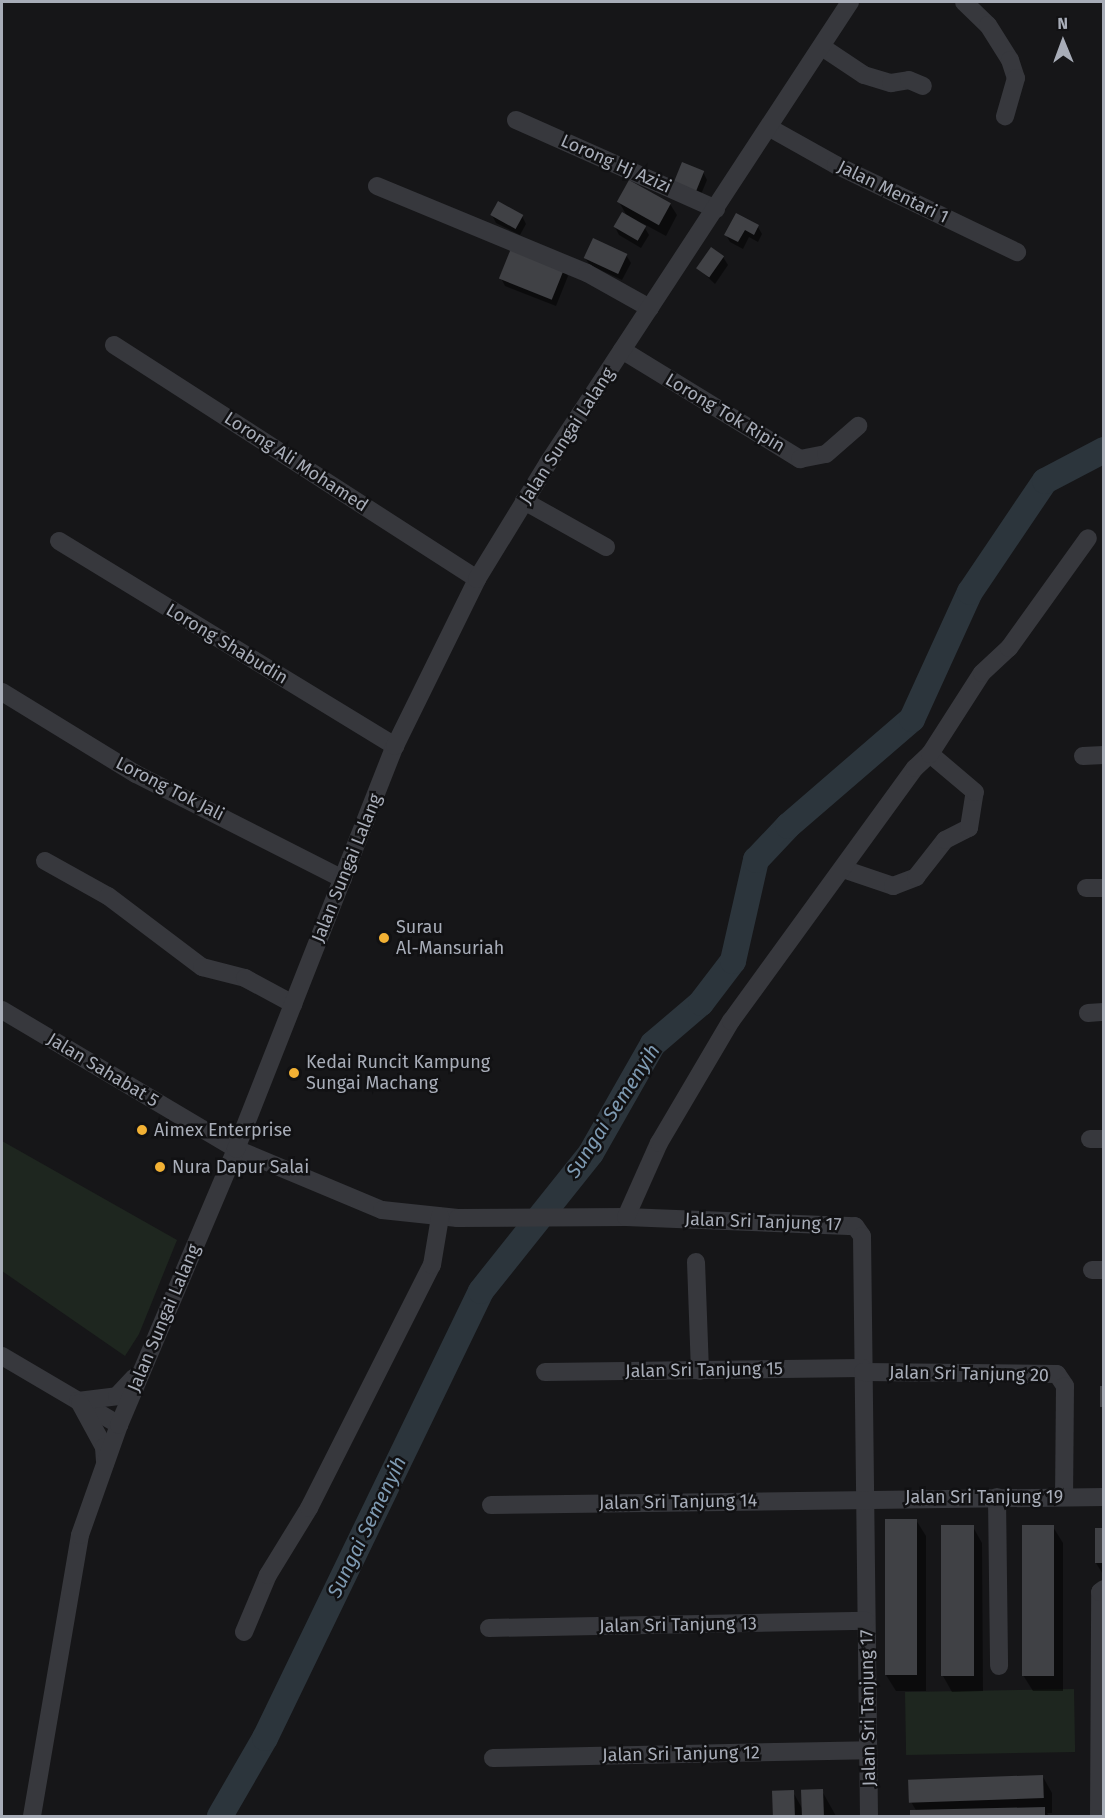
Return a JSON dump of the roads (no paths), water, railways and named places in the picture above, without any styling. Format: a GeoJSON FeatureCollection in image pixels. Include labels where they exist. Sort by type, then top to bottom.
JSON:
{"type":"FeatureCollection","features":[{"type":"Feature","properties":{"kind":"street","name":"Jalan Sungai Lalang"},"geometry":{"type":"LineString","coordinates":[[32,1816],[80,1535],[119,1425],[236,1149],[395,746],[477,579],[524,501],[770,128],[850,2]]}},
{"type":"Feature","properties":{"kind":"street"},"geometry":{"type":"LineString","coordinates":[[964,2],[988,25],[1010,60],[1016,78],[1005,116]]}},
{"type":"Feature","properties":{"kind":"street"},"geometry":{"type":"LineString","coordinates":[[822,46],[864,75],[891,83],[909,80],[923,86]]}},
{"type":"Feature","properties":{"kind":"street","name":"Lorong Hj Azizi"},"geometry":{"type":"LineString","coordinates":[[516,120],[716,209]]}},
{"type":"Feature","properties":{"kind":"street","name":"Jalan Mentari 1"},"geometry":{"type":"LineString","coordinates":[[770,128],[837,165],[1017,252]]}},
{"type":"Feature","properties":{"kind":"street"},"geometry":{"type":"LineString","coordinates":[[377,186],[587,273],[650,308]]}},
{"type":"Feature","properties":{"kind":"street","name":"Lorong Ali Mohamed"},"geometry":{"type":"LineString","coordinates":[[114,345],[477,579]]}},
{"type":"Feature","properties":{"kind":"street","name":"Lorong Tok Ripin"},"geometry":{"type":"LineString","coordinates":[[622,350],[800,459],[826,454],[858,426]]}},
{"type":"Feature","properties":{"kind":"street"},"geometry":{"type":"LineString","coordinates":[[524,501],[606,547]]}},
{"type":"Feature","properties":{"kind":"street"},"geometry":{"type":"LineString","coordinates":[[626,1217],[659,1143],[725,1031],[930,754],[982,673],[1009,648],[1088,538]]}},
{"type":"Feature","properties":{"kind":"street","name":"Lorong Shabudin"},"geometry":{"type":"LineString","coordinates":[[59,541],[395,746]]}},
{"type":"Feature","properties":{"kind":"street","name":"Lorong Tok Jali"},"geometry":{"type":"LineString","coordinates":[[2,692],[136,774],[343,879]]}},
{"type":"Feature","properties":{"kind":"street"},"geometry":{"type":"LineString","coordinates":[[843,869],[892,886],[916,877],[945,840],[969,828],[975,792],[930,754]]}},
{"type":"Feature","properties":{"kind":"street"},"geometry":{"type":"LineString","coordinates":[[1083,756],[1104,756]]}},
{"type":"Feature","properties":{"kind":"street"},"geometry":{"type":"LineString","coordinates":[[45,861],[108,896],[202,967],[245,978],[293,1004]]}},
{"type":"Feature","properties":{"kind":"street","name":"Jalan Sahabat 5"},"geometry":{"type":"LineString","coordinates":[[2,1010],[236,1149]]}},
{"type":"Feature","properties":{"kind":"street","name":"Jalan Sri Tanjung 17"},"geometry":{"type":"LineString","coordinates":[[236,1149],[382,1210],[440,1217],[626,1217],[855,1226],[862,1236],[869,1816]]}},
{"type":"Feature","properties":{"kind":"street"},"geometry":{"type":"LineString","coordinates":[[244,1632],[267,1575],[309,1508],[432,1265],[440,1217]]}},
{"type":"Feature","properties":{"kind":"street"},"geometry":{"type":"LineString","coordinates":[[696,1262],[700,1371]]}},
{"type":"Feature","properties":{"kind":"street"},"geometry":{"type":"LineString","coordinates":[[2,1356],[119,1425]]}},
{"type":"Feature","properties":{"kind":"street"},"geometry":{"type":"LineString","coordinates":[[78,1401],[117,1396],[141,1370]]}},
{"type":"Feature","properties":{"kind":"street","name":"Jalan Sri Tanjung 15"},"geometry":{"type":"LineString","coordinates":[[545,1372],[863,1370]]}},
{"type":"Feature","properties":{"kind":"street","name":"Jalan Sri Tanjung 20"},"geometry":{"type":"LineString","coordinates":[[863,1370],[1056,1374],[1065,1386],[1064,1497]]}},
{"type":"Feature","properties":{"kind":"street"},"geometry":{"type":"LineString","coordinates":[[78,1401],[104,1447],[105,1464]]}},
{"type":"Feature","properties":{"kind":"street"},"geometry":{"type":"LineString","coordinates":[[997,1497],[999,1666]]}},
{"type":"Feature","properties":{"kind":"street","name":"Jalan Sri Tanjung 19"},"geometry":{"type":"LineString","coordinates":[[865,1498],[1104,1497]]}},
{"type":"Feature","properties":{"kind":"street","name":"Jalan Sri Tanjung 14"},"geometry":{"type":"LineString","coordinates":[[491,1505],[865,1498]]}},
{"type":"Feature","properties":{"kind":"street"},"geometry":{"type":"LineString","coordinates":[[1099,1816],[1102,1591]]}},
{"type":"Feature","properties":{"kind":"street","name":"Jalan Sri Tanjung 13"},"geometry":{"type":"LineString","coordinates":[[489,1628],[867,1621]]}},
{"type":"Feature","properties":{"kind":"street","name":"Jalan Sri Tanjung 12"},"geometry":{"type":"LineString","coordinates":[[493,1758],[868,1750]]}},
{"type":"Feature","properties":{"kind":"waterway","name":"Sungai Semenyih"},"geometry":{"type":"LineString","coordinates":[[220,1816],[265,1738],[481,1291],[591,1153],[653,1044],[701,1003],[733,961],[756,860],[788,826],[912,719],[970,592],[1045,481],[1104,450]]}},
{"type":"Feature","properties":{"kind":"place","name":"Surau Al-Mansuriah"},"geometry":{"type":"Point","coordinates":[384,938]}},
{"type":"Feature","properties":{"kind":"place","name":"Kedai Runcit Kampung Sungai Machang"},"geometry":{"type":"Point","coordinates":[294,1073]}},
{"type":"Feature","properties":{"kind":"place","name":"Aimex Enterprise"},"geometry":{"type":"Point","coordinates":[142,1130]}},
{"type":"Feature","properties":{"kind":"place","name":"Nura Dapur Salai"},"geometry":{"type":"Point","coordinates":[160,1167]}}]}
